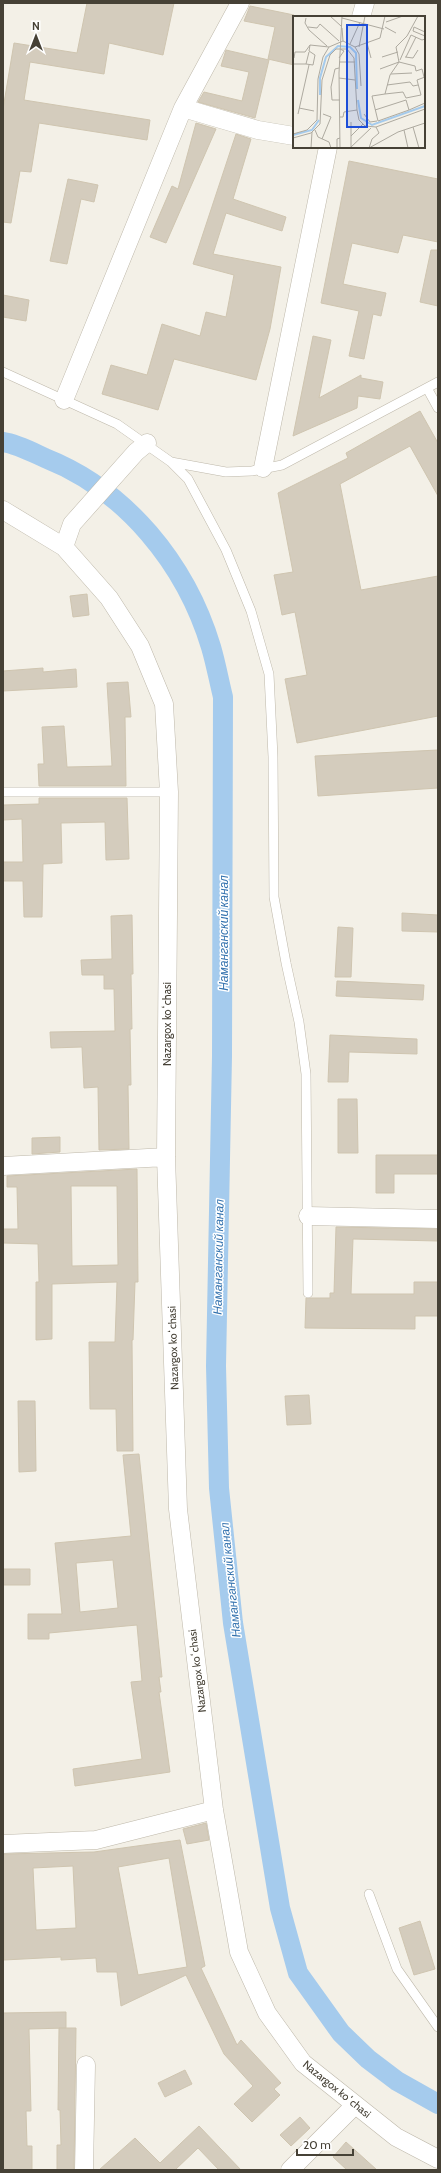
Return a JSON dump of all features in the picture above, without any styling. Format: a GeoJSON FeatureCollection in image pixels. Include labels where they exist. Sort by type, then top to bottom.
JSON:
{"type":"FeatureCollection","features":[{"type":"Feature","properties":{"kind":"street"},"geometry":{"type":"LineString","coordinates":[[64,400],[183,108],[240,3]]}},
{"type":"Feature","properties":{"kind":"street"},"geometry":{"type":"LineString","coordinates":[[361,16],[365,3]]}},
{"type":"Feature","properties":{"kind":"street"},"geometry":{"type":"LineString","coordinates":[[183,108],[258,130],[293,136]]}},
{"type":"Feature","properties":{"kind":"street"},"geometry":{"type":"LineString","coordinates":[[263,468],[328,148]]}},
{"type":"Feature","properties":{"kind":"street"},"geometry":{"type":"LineString","coordinates":[[64,547],[72,524],[141,448]]}},
{"type":"Feature","properties":{"kind":"street","name":"Nazargox koʻchasi"},"geometry":{"type":"LineString","coordinates":[[3,510],[64,547],[109,598],[140,646],[164,704],[169,792],[166,1157],[178,1509],[214,1810],[238,1952],[267,2013],[303,2063],[396,2137],[438,2159]]}},
{"type":"Feature","properties":{"kind":"street"},"geometry":{"type":"LineString","coordinates":[[3,1166],[166,1157]]}},
{"type":"Feature","properties":{"kind":"street"},"geometry":{"type":"LineString","coordinates":[[308,1216],[438,1219]]}},
{"type":"Feature","properties":{"kind":"street"},"geometry":{"type":"LineString","coordinates":[[3,1844],[96,1840],[214,1810]]}},
{"type":"Feature","properties":{"kind":"street"},"geometry":{"type":"LineString","coordinates":[[84,2170],[86,2065]]}},
{"type":"Feature","properties":{"kind":"street"},"geometry":{"type":"LineString","coordinates":[[290,2170],[354,2105]]}},
{"type":"Feature","properties":{"kind":"lane"},"geometry":{"type":"LineString","coordinates":[[3,372],[117,424],[141,448],[172,462],[226,472],[282,465],[438,382]]}},
{"type":"Feature","properties":{"kind":"lane"},"geometry":{"type":"LineString","coordinates":[[427,388],[438,408]]}},
{"type":"Feature","properties":{"kind":"lane"},"geometry":{"type":"LineString","coordinates":[[172,462],[188,479],[226,550],[251,611],[269,674],[273,757],[274,898],[286,963],[300,1022],[306,1074],[308,1292]]}},
{"type":"Feature","properties":{"kind":"lane"},"geometry":{"type":"LineString","coordinates":[[3,792],[169,792]]}},
{"type":"Feature","properties":{"kind":"lane"},"geometry":{"type":"LineString","coordinates":[[369,1894],[397,1969],[438,2027]]}},
{"type":"Feature","properties":{"kind":"building"},"geometry":{"type":"Polygon","coordinates":[[[87,3],[174,3],[163,55],[109,43],[104,74],[30,62],[24,100],[150,120],[147,140],[39,123],[31,172],[20,171],[11,223],[3,222],[3,109],[14,43],[77,53],[87,3]]]}},
{"type":"Feature","properties":{"kind":"building"},"geometry":{"type":"Polygon","coordinates":[[[250,6],[294,15],[293,65],[268,59],[275,27],[244,21],[250,6]]]}},
{"type":"Feature","properties":{"kind":"building"},"geometry":{"type":"Polygon","coordinates":[[[226,50],[269,60],[255,118],[198,102],[204,92],[242,101],[249,72],[221,66],[226,50]]]}},
{"type":"Feature","properties":{"kind":"building"},"geometry":{"type":"Polygon","coordinates":[[[196,123],[216,129],[166,243],[150,237],[172,186],[178,189],[196,123]]]}},
{"type":"Feature","properties":{"kind":"building"},"geometry":{"type":"Polygon","coordinates":[[[236,134],[251,139],[233,199],[286,217],[282,231],[226,213],[213,254],[281,267],[270,329],[256,380],[174,359],[158,410],[102,394],[111,365],[147,375],[162,324],[200,336],[206,312],[226,317],[234,275],[193,264],[236,134]]]}},
{"type":"Feature","properties":{"kind":"building"},"geometry":{"type":"Polygon","coordinates":[[[349,161],[438,179],[438,242],[403,235],[398,253],[352,243],[343,284],[386,293],[381,316],[373,314],[364,359],[349,356],[359,311],[321,303],[349,161]]]}},
{"type":"Feature","properties":{"kind":"building"},"geometry":{"type":"Polygon","coordinates":[[[68,179],[98,185],[94,202],[81,199],[67,264],[50,261],[68,179]]]}},
{"type":"Feature","properties":{"kind":"building"},"geometry":{"type":"Polygon","coordinates":[[[431,250],[438,250],[438,306],[420,302],[431,250]]]}},
{"type":"Feature","properties":{"kind":"building"},"geometry":{"type":"Polygon","coordinates":[[[3,295],[29,300],[26,321],[3,317],[3,295]]]}},
{"type":"Feature","properties":{"kind":"building"},"geometry":{"type":"Polygon","coordinates":[[[313,336],[331,340],[319,398],[361,375],[361,378],[383,382],[380,399],[358,396],[357,408],[293,436],[313,336]]]}},
{"type":"Feature","properties":{"kind":"building"},"geometry":{"type":"Polygon","coordinates":[[[420,411],[438,443],[438,496],[410,446],[340,484],[361,590],[438,576],[438,716],[297,743],[285,679],[307,675],[295,612],[282,615],[274,575],[293,572],[278,493],[348,458],[346,453],[420,411]]]}},
{"type":"Feature","properties":{"kind":"building"},"geometry":{"type":"Polygon","coordinates":[[[87,594],[89,615],[73,617],[70,596],[87,594]]]}},
{"type":"Feature","properties":{"kind":"building"},"geometry":{"type":"Polygon","coordinates":[[[43,668],[43,672],[76,669],[77,687],[3,691],[3,671],[43,668]]]}},
{"type":"Feature","properties":{"kind":"building"},"geometry":{"type":"Polygon","coordinates":[[[128,682],[131,717],[125,717],[126,786],[39,786],[38,764],[44,764],[42,727],[64,726],[67,767],[112,766],[107,683],[128,682]]]}},
{"type":"Feature","properties":{"kind":"building"},"geometry":{"type":"Polygon","coordinates":[[[438,750],[438,788],[318,796],[315,756],[438,750]]]}},
{"type":"Feature","properties":{"kind":"building"},"geometry":{"type":"Polygon","coordinates":[[[39,798],[127,798],[129,859],[106,860],[105,822],[61,823],[62,863],[43,864],[42,917],[24,917],[23,881],[3,881],[3,862],[23,862],[22,819],[3,820],[3,805],[39,804],[39,798]]]}},
{"type":"Feature","properties":{"kind":"building"},"geometry":{"type":"Polygon","coordinates":[[[402,913],[438,915],[438,932],[402,931],[402,913]]]}},
{"type":"Feature","properties":{"kind":"building"},"geometry":{"type":"Polygon","coordinates":[[[132,915],[133,974],[131,974],[132,1029],[130,1029],[131,1085],[128,1085],[129,1149],[99,1150],[98,1087],[84,1088],[82,1047],[51,1048],[50,1032],[115,1031],[114,989],[104,989],[104,975],[82,975],[81,960],[112,959],[111,916],[132,915]]]}},
{"type":"Feature","properties":{"kind":"building"},"geometry":{"type":"Polygon","coordinates":[[[338,927],[353,928],[351,977],[335,977],[338,927]]]}},
{"type":"Feature","properties":{"kind":"building"},"geometry":{"type":"Polygon","coordinates":[[[337,981],[424,985],[423,1000],[336,996],[337,981]]]}},
{"type":"Feature","properties":{"kind":"building"},"geometry":{"type":"Polygon","coordinates":[[[330,1035],[417,1039],[417,1054],[349,1052],[348,1082],[328,1082],[330,1035]]]}},
{"type":"Feature","properties":{"kind":"building"},"geometry":{"type":"Polygon","coordinates":[[[338,1099],[357,1099],[358,1153],[338,1153],[338,1099]]]}},
{"type":"Feature","properties":{"kind":"building"},"geometry":{"type":"Polygon","coordinates":[[[60,1137],[60,1152],[32,1154],[32,1138],[60,1137]]]}},
{"type":"Feature","properties":{"kind":"building"},"geometry":{"type":"Polygon","coordinates":[[[376,1155],[438,1155],[438,1174],[394,1174],[394,1193],[376,1193],[376,1155]]]}},
{"type":"Feature","properties":{"kind":"building"},"geometry":{"type":"Polygon","coordinates":[[[137,1169],[138,1282],[135,1282],[132,1340],[133,1451],[117,1451],[116,1409],[90,1409],[89,1342],[115,1342],[117,1282],[52,1284],[52,1339],[36,1340],[36,1282],[39,1282],[38,1244],[3,1243],[3,1229],[18,1229],[17,1187],[7,1187],[7,1176],[137,1169]],[[71,1186],[72,1266],[118,1265],[117,1186],[71,1186]]]}},
{"type":"Feature","properties":{"kind":"building"},"geometry":{"type":"Polygon","coordinates":[[[336,1227],[438,1229],[438,1241],[353,1239],[351,1294],[414,1294],[414,1282],[438,1282],[438,1316],[415,1316],[415,1329],[305,1328],[306,1298],[330,1298],[330,1293],[334,1293],[336,1227]]]}},
{"type":"Feature","properties":{"kind":"building"},"geometry":{"type":"Polygon","coordinates":[[[309,1395],[311,1424],[287,1425],[285,1396],[309,1395]]]}},
{"type":"Feature","properties":{"kind":"building"},"geometry":{"type":"Polygon","coordinates":[[[18,1401],[35,1401],[36,1471],[19,1472],[18,1401]]]}},
{"type":"Feature","properties":{"kind":"building"},"geometry":{"type":"Polygon","coordinates":[[[139,1454],[162,1677],[159,1677],[161,1692],[159,1692],[170,1772],[75,1786],[73,1769],[142,1759],[131,1682],[142,1681],[137,1625],[49,1633],[49,1639],[28,1639],[28,1614],[62,1614],[55,1543],[131,1536],[123,1455],[139,1454]],[[113,1560],[76,1563],[80,1612],[118,1608],[113,1560]]]}},
{"type":"Feature","properties":{"kind":"building"},"geometry":{"type":"Polygon","coordinates":[[[3,1569],[30,1569],[30,1585],[3,1585],[3,1569]]]}},
{"type":"Feature","properties":{"kind":"building"},"geometry":{"type":"Polygon","coordinates":[[[206,1823],[209,1840],[187,1844],[183,1829],[206,1823]]]}},
{"type":"Feature","properties":{"kind":"building"},"geometry":{"type":"Polygon","coordinates":[[[180,1840],[205,1966],[201,1968],[237,2045],[241,2040],[281,2083],[274,2089],[280,2095],[252,2122],[234,2104],[253,2086],[224,2054],[186,1975],[121,2006],[117,1972],[97,1972],[96,1958],[61,1960],[61,1957],[4,1960],[3,1854],[94,1852],[180,1840]],[[169,1858],[118,1867],[138,1975],[187,1967],[169,1858]],[[73,1866],[33,1868],[36,1930],[76,1928],[73,1866]]]}},
{"type":"Feature","properties":{"kind":"building"},"geometry":{"type":"Polygon","coordinates":[[[420,1921],[435,1969],[414,1975],[399,1928],[420,1921]]]}},
{"type":"Feature","properties":{"kind":"building"},"geometry":{"type":"Polygon","coordinates":[[[66,2012],[66,2028],[29,2029],[31,2111],[26,2111],[27,2146],[32,2146],[32,2170],[3,2170],[3,2013],[66,2012]]]}},
{"type":"Feature","properties":{"kind":"building"},"geometry":{"type":"Polygon","coordinates":[[[59,2028],[76,2028],[74,2170],[57,2170],[57,2145],[61,2145],[60,2110],[58,2110],[59,2028]]]}},
{"type":"Feature","properties":{"kind":"building"},"geometry":{"type":"Polygon","coordinates":[[[185,2070],[192,2084],[165,2097],[158,2083],[185,2070]]]}},
{"type":"Feature","properties":{"kind":"building"},"geometry":{"type":"Polygon","coordinates":[[[300,2117],[310,2128],[291,2146],[280,2135],[300,2117]]]}},
{"type":"Feature","properties":{"kind":"building"},"geometry":{"type":"Polygon","coordinates":[[[199,2126],[241,2170],[219,2170],[198,2148],[175,2170],[99,2170],[135,2138],[160,2163],[199,2126]]]}},
{"type":"Feature","properties":{"kind":"building"},"geometry":{"type":"Polygon","coordinates":[[[346,2142],[377,2170],[347,2170],[333,2157],[346,2142]]]}},
{"type":"Feature","properties":{"kind":"waterway","name":"Наманганский канал"},"geometry":{"type":"LineString","coordinates":[[3,442],[24,448],[74,472],[102,489],[127,510],[149,533],[169,559],[186,587],[200,616],[213,653],[223,697],[222,1056],[216,1366],[219,1488],[233,1623],[280,1908],[298,1973],[341,2033],[368,2059],[397,2081],[438,2104]]}}]}
